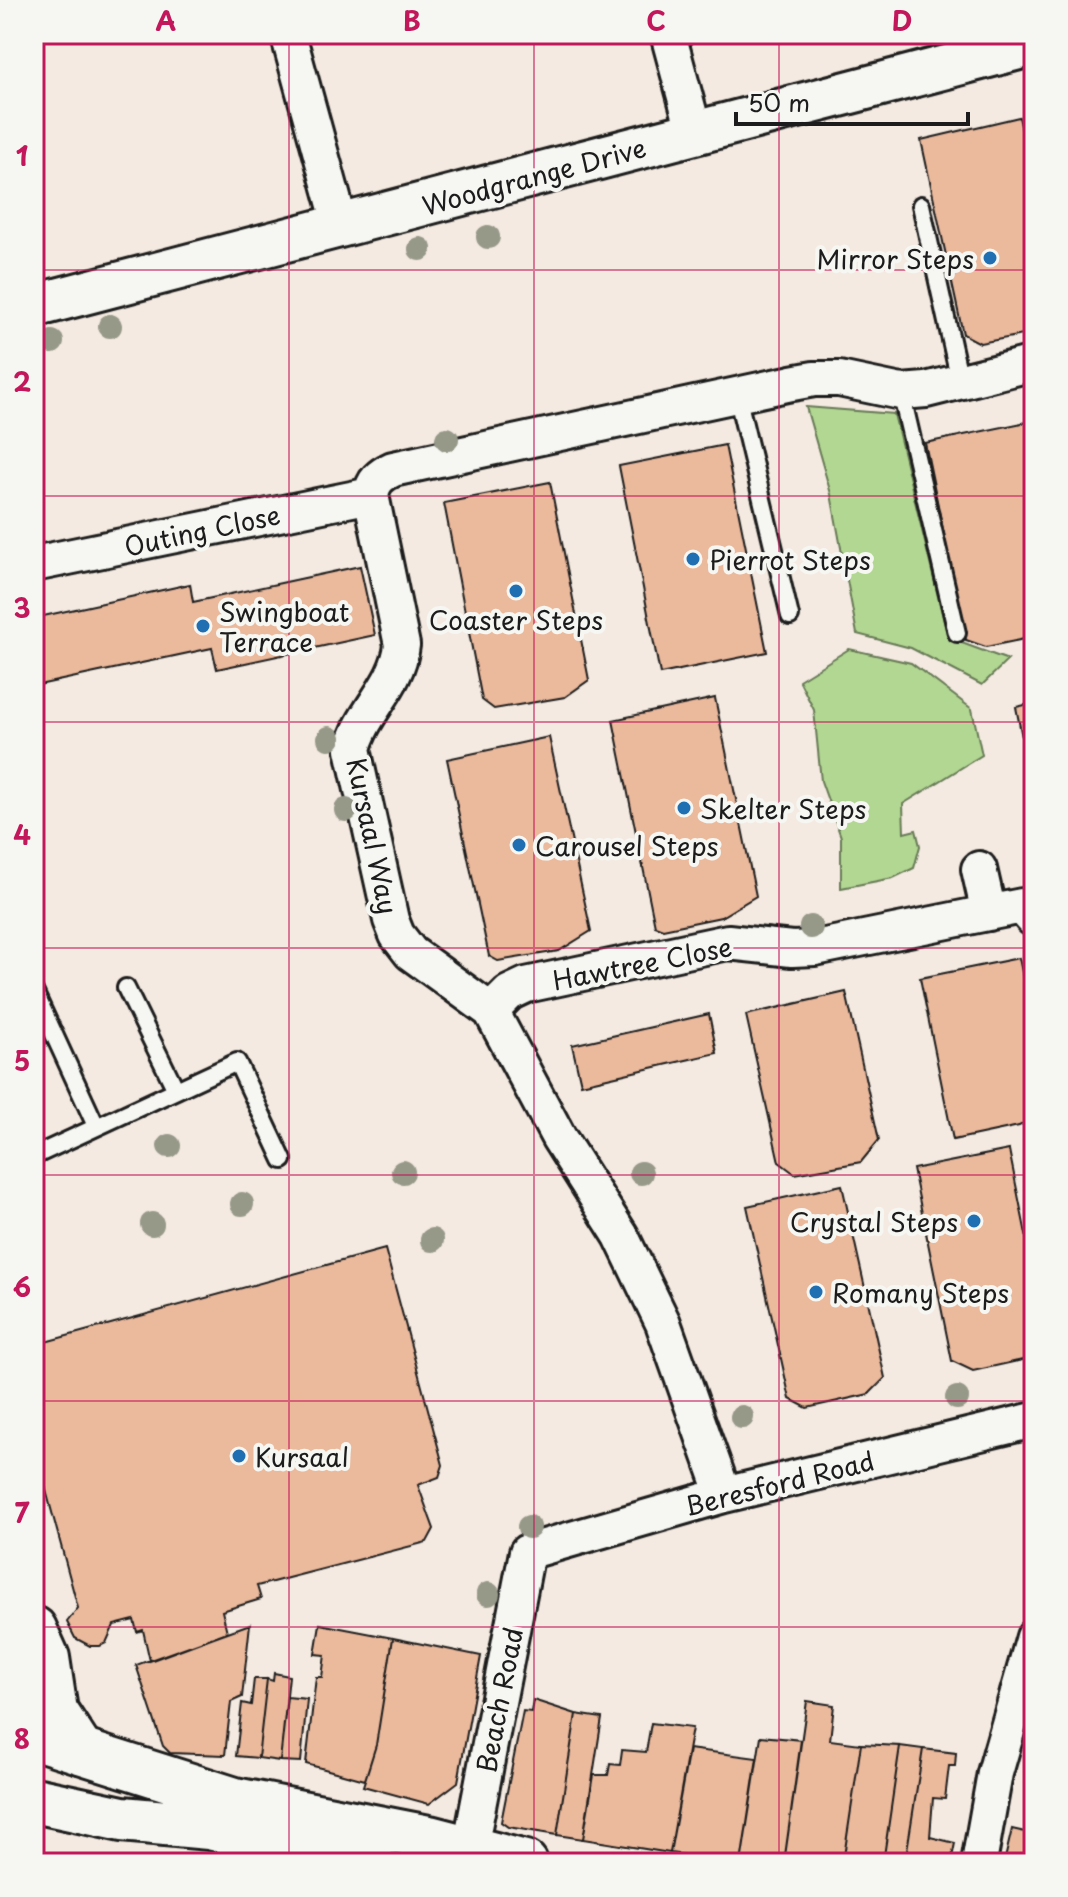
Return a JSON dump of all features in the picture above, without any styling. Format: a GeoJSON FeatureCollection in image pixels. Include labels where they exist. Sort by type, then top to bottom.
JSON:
{"type":"FeatureCollection","features":[{"type":"Feature","properties":{"kind":"main road"},"geometry":{"type":"LineString","coordinates":[[34,1629],[47,1658],[39,1740],[39,1776],[144,1799],[209,1827]]}},
{"type":"Feature","properties":{"kind":"main road"},"geometry":{"type":"LineString","coordinates":[[39,1740],[235,1800],[470,1856],[525,1863]]}},
{"type":"Feature","properties":{"kind":"main road"},"geometry":{"type":"LineString","coordinates":[[34,1800],[122,1819],[209,1827],[372,1863]]}},
{"type":"Feature","properties":{"kind":"street"},"geometry":{"type":"LineString","coordinates":[[288,34],[341,227]]}},
{"type":"Feature","properties":{"kind":"street"},"geometry":{"type":"LineString","coordinates":[[668,34],[695,134]]}},
{"type":"Feature","properties":{"kind":"street","name":"Woodgrange Drive"},"geometry":{"type":"LineString","coordinates":[[34,306],[1034,44]]}},
{"type":"Feature","properties":{"kind":"street"},"geometry":{"type":"LineString","coordinates":[[371,495],[372,486],[380,475],[393,469],[814,379],[839,379],[901,392],[926,390],[1034,363]]}},
{"type":"Feature","properties":{"kind":"street","name":"Outing Close"},"geometry":{"type":"LineString","coordinates":[[34,564],[371,495]]}},
{"type":"Feature","properties":{"kind":"street","name":"Kursaal Way"},"geometry":{"type":"LineString","coordinates":[[371,495],[402,645],[401,661],[366,706],[353,749],[351,768],[366,837],[391,920],[397,935],[411,953],[491,1011],[559,1138],[621,1236],[663,1323],[724,1495]]}},
{"type":"Feature","properties":{"kind":"street"},"geometry":{"type":"LineString","coordinates":[[979,869],[989,913]]}},
{"type":"Feature","properties":{"kind":"street","name":"Hawtree Close"},"geometry":{"type":"LineString","coordinates":[[491,1011],[509,993],[526,985],[728,942],[792,949],[815,948],[1022,906],[1032,918]]}},
{"type":"Feature","properties":{"kind":"street","name":"Beresford Road"},"geometry":{"type":"LineString","coordinates":[[527,1552],[724,1495],[1034,1420]]}},
{"type":"Feature","properties":{"kind":"street","name":"Beach Road"},"geometry":{"type":"LineString","coordinates":[[470,1856],[527,1552]]}},
{"type":"Feature","properties":{"kind":"street"},"geometry":{"type":"LineString","coordinates":[[979,1863],[995,1773],[1026,1687],[1034,1637]]}},
{"type":"Feature","properties":{"kind":"lane"},"geometry":{"type":"LineString","coordinates":[[921,205],[960,381]]}},
{"type":"Feature","properties":{"kind":"lane"},"geometry":{"type":"LineString","coordinates":[[901,392],[957,633]]}},
{"type":"Feature","properties":{"kind":"lane"},"geometry":{"type":"LineString","coordinates":[[737,395],[790,616]]}},
{"type":"Feature","properties":{"kind":"lane"},"geometry":{"type":"LineString","coordinates":[[126,988],[176,1090]]}},
{"type":"Feature","properties":{"kind":"lane"},"geometry":{"type":"LineString","coordinates":[[34,991],[96,1126]]}},
{"type":"Feature","properties":{"kind":"lane"},"geometry":{"type":"LineString","coordinates":[[34,1156],[237,1062],[283,1160]]}},
{"type":"Feature","properties":{"kind":"green space"},"geometry":{"type":"Polygon","coordinates":[[[806,407],[894,414],[948,638],[1008,660],[982,685],[911,648],[857,634],[831,494],[806,407]]]}},
{"type":"Feature","properties":{"kind":"green space"},"geometry":{"type":"Polygon","coordinates":[[[849,649],[911,663],[972,709],[982,755],[903,804],[904,833],[916,830],[920,846],[914,868],[893,878],[841,888],[841,837],[821,781],[814,710],[799,680],[849,649]]]}},
{"type":"Feature","properties":{"kind":"building","name":"Mirror Steps"},"geometry":{"type":"Polygon","coordinates":[[[1019,117],[1034,184],[1034,333],[980,343],[963,334],[921,140],[1019,117]]]}},
{"type":"Feature","properties":{"kind":"building"},"geometry":{"type":"Polygon","coordinates":[[[1027,422],[1034,455],[1034,637],[986,647],[966,640],[925,443],[1027,422]]]}},
{"type":"Feature","properties":{"kind":"building","name":"Pierrot Steps"},"geometry":{"type":"Polygon","coordinates":[[[725,445],[767,652],[660,674],[619,466],[725,445]]]}},
{"type":"Feature","properties":{"kind":"building","name":"Coaster Steps"},"geometry":{"type":"Polygon","coordinates":[[[550,482],[589,680],[565,697],[494,709],[482,700],[444,503],[550,482]]]}},
{"type":"Feature","properties":{"kind":"building","name":"Swingboat Terrace"},"geometry":{"type":"Polygon","coordinates":[[[360,566],[375,635],[217,669],[212,648],[34,686],[34,618],[190,584],[193,602],[360,566]]]}},
{"type":"Feature","properties":{"kind":"building","name":"Skelter Steps"},"geometry":{"type":"Polygon","coordinates":[[[715,698],[756,896],[721,917],[663,929],[655,926],[613,720],[715,698]]]}},
{"type":"Feature","properties":{"kind":"building"},"geometry":{"type":"Polygon","coordinates":[[[1034,703],[1034,798],[1016,707],[1034,703]]]}},
{"type":"Feature","properties":{"kind":"building","name":"Carousel Steps"},"geometry":{"type":"Polygon","coordinates":[[[549,737],[591,931],[559,951],[498,961],[489,956],[447,759],[549,737]]]}},
{"type":"Feature","properties":{"kind":"building"},"geometry":{"type":"Polygon","coordinates":[[[1019,958],[1034,1029],[1034,1116],[1019,1126],[953,1140],[920,978],[1019,958]]]}},
{"type":"Feature","properties":{"kind":"building"},"geometry":{"type":"Polygon","coordinates":[[[846,992],[879,1140],[861,1162],[795,1174],[779,1162],[746,1015],[846,992]]]}},
{"type":"Feature","properties":{"kind":"building"},"geometry":{"type":"Polygon","coordinates":[[[709,1014],[717,1053],[581,1084],[572,1045],[709,1014]]]}},
{"type":"Feature","properties":{"kind":"building","name":"Crystal Steps"},"geometry":{"type":"Polygon","coordinates":[[[1009,1150],[1034,1274],[1034,1352],[1027,1359],[973,1371],[952,1361],[913,1169],[1009,1150]]]}},
{"type":"Feature","properties":{"kind":"building","name":"Romany Steps"},"geometry":{"type":"Polygon","coordinates":[[[842,1185],[885,1378],[869,1394],[807,1408],[790,1399],[747,1206],[842,1185]]]}},
{"type":"Feature","properties":{"kind":"building","name":"Kursaal"},"geometry":{"type":"Polygon","coordinates":[[[385,1249],[443,1465],[439,1477],[418,1485],[434,1529],[427,1542],[257,1586],[261,1599],[222,1611],[227,1632],[150,1661],[143,1630],[137,1632],[134,1620],[114,1625],[106,1643],[100,1646],[90,1646],[75,1638],[67,1622],[78,1608],[34,1446],[34,1345],[385,1249]]]}},
{"type":"Feature","properties":{"kind":"building"},"geometry":{"type":"Polygon","coordinates":[[[250,1624],[242,1697],[231,1702],[225,1755],[170,1753],[163,1746],[136,1665],[250,1624]]]}},
{"type":"Feature","properties":{"kind":"building"},"geometry":{"type":"Polygon","coordinates":[[[320,1624],[393,1638],[376,1745],[365,1780],[306,1764],[316,1677],[322,1677],[325,1655],[315,1654],[320,1624]]]}},
{"type":"Feature","properties":{"kind":"building"},"geometry":{"type":"Polygon","coordinates":[[[393,1638],[481,1656],[458,1782],[429,1804],[363,1786],[376,1745],[393,1638]]]}},
{"type":"Feature","properties":{"kind":"building"},"geometry":{"type":"Polygon","coordinates":[[[274,1673],[289,1676],[280,1761],[258,1758],[267,1679],[273,1681],[274,1673]]]}},
{"type":"Feature","properties":{"kind":"building"},"geometry":{"type":"Polygon","coordinates":[[[254,1679],[267,1679],[258,1758],[236,1756],[242,1703],[251,1705],[254,1679]]]}},
{"type":"Feature","properties":{"kind":"building"},"geometry":{"type":"Polygon","coordinates":[[[287,1697],[307,1699],[301,1762],[280,1761],[287,1697]]]}},
{"type":"Feature","properties":{"kind":"building"},"geometry":{"type":"Polygon","coordinates":[[[533,1700],[576,1714],[557,1835],[508,1827],[501,1822],[523,1711],[531,1712],[533,1700]]]}},
{"type":"Feature","properties":{"kind":"building"},"geometry":{"type":"Polygon","coordinates":[[[807,1701],[834,1705],[830,1740],[861,1744],[843,1863],[784,1863],[807,1701]]]}},
{"type":"Feature","properties":{"kind":"building"},"geometry":{"type":"Polygon","coordinates":[[[576,1714],[602,1718],[583,1839],[557,1835],[576,1714]]]}},
{"type":"Feature","properties":{"kind":"building"},"geometry":{"type":"Polygon","coordinates":[[[651,1723],[692,1728],[670,1853],[583,1839],[594,1775],[608,1775],[610,1764],[620,1765],[622,1750],[646,1752],[651,1723]]]}},
{"type":"Feature","properties":{"kind":"building"},"geometry":{"type":"Polygon","coordinates":[[[761,1736],[801,1740],[784,1863],[741,1863],[761,1736]]]}},
{"type":"Feature","properties":{"kind":"building"},"geometry":{"type":"Polygon","coordinates":[[[861,1744],[900,1746],[883,1863],[843,1863],[861,1744]]]}},
{"type":"Feature","properties":{"kind":"building"},"geometry":{"type":"Polygon","coordinates":[[[900,1746],[923,1749],[905,1863],[883,1863],[900,1746]]]}},
{"type":"Feature","properties":{"kind":"building"},"geometry":{"type":"Polygon","coordinates":[[[689,1749],[757,1758],[741,1863],[670,1853],[689,1749]]]}},
{"type":"Feature","properties":{"kind":"building"},"geometry":{"type":"Polygon","coordinates":[[[923,1749],[956,1753],[955,1766],[949,1766],[945,1799],[933,1798],[930,1837],[955,1843],[951,1863],[905,1863],[923,1749]]]}},
{"type":"Feature","properties":{"kind":"building"},"geometry":{"type":"Polygon","coordinates":[[[1012,1829],[1034,1834],[1034,1863],[1004,1863],[1012,1829]]]}},
{"type":"Feature","properties":{"kind":"place","name":"Mirror Steps"},"geometry":{"type":"Point","coordinates":[990,258]}},
{"type":"Feature","properties":{"kind":"place","name":"Pierrot Steps"},"geometry":{"type":"Point","coordinates":[693,559]}},
{"type":"Feature","properties":{"kind":"place","name":"Coaster Steps"},"geometry":{"type":"Point","coordinates":[516,591]}},
{"type":"Feature","properties":{"kind":"place","name":"Swingboat Terrace"},"geometry":{"type":"Point","coordinates":[203,626]}},
{"type":"Feature","properties":{"kind":"place","name":"Skelter Steps"},"geometry":{"type":"Point","coordinates":[684,808]}},
{"type":"Feature","properties":{"kind":"place","name":"Carousel Steps"},"geometry":{"type":"Point","coordinates":[519,845]}},
{"type":"Feature","properties":{"kind":"place","name":"Crystal Steps"},"geometry":{"type":"Point","coordinates":[974,1221]}},
{"type":"Feature","properties":{"kind":"place","name":"Romany Steps"},"geometry":{"type":"Point","coordinates":[816,1292]}},
{"type":"Feature","properties":{"kind":"place","name":"Kursaal"},"geometry":{"type":"Point","coordinates":[239,1456]}}]}
